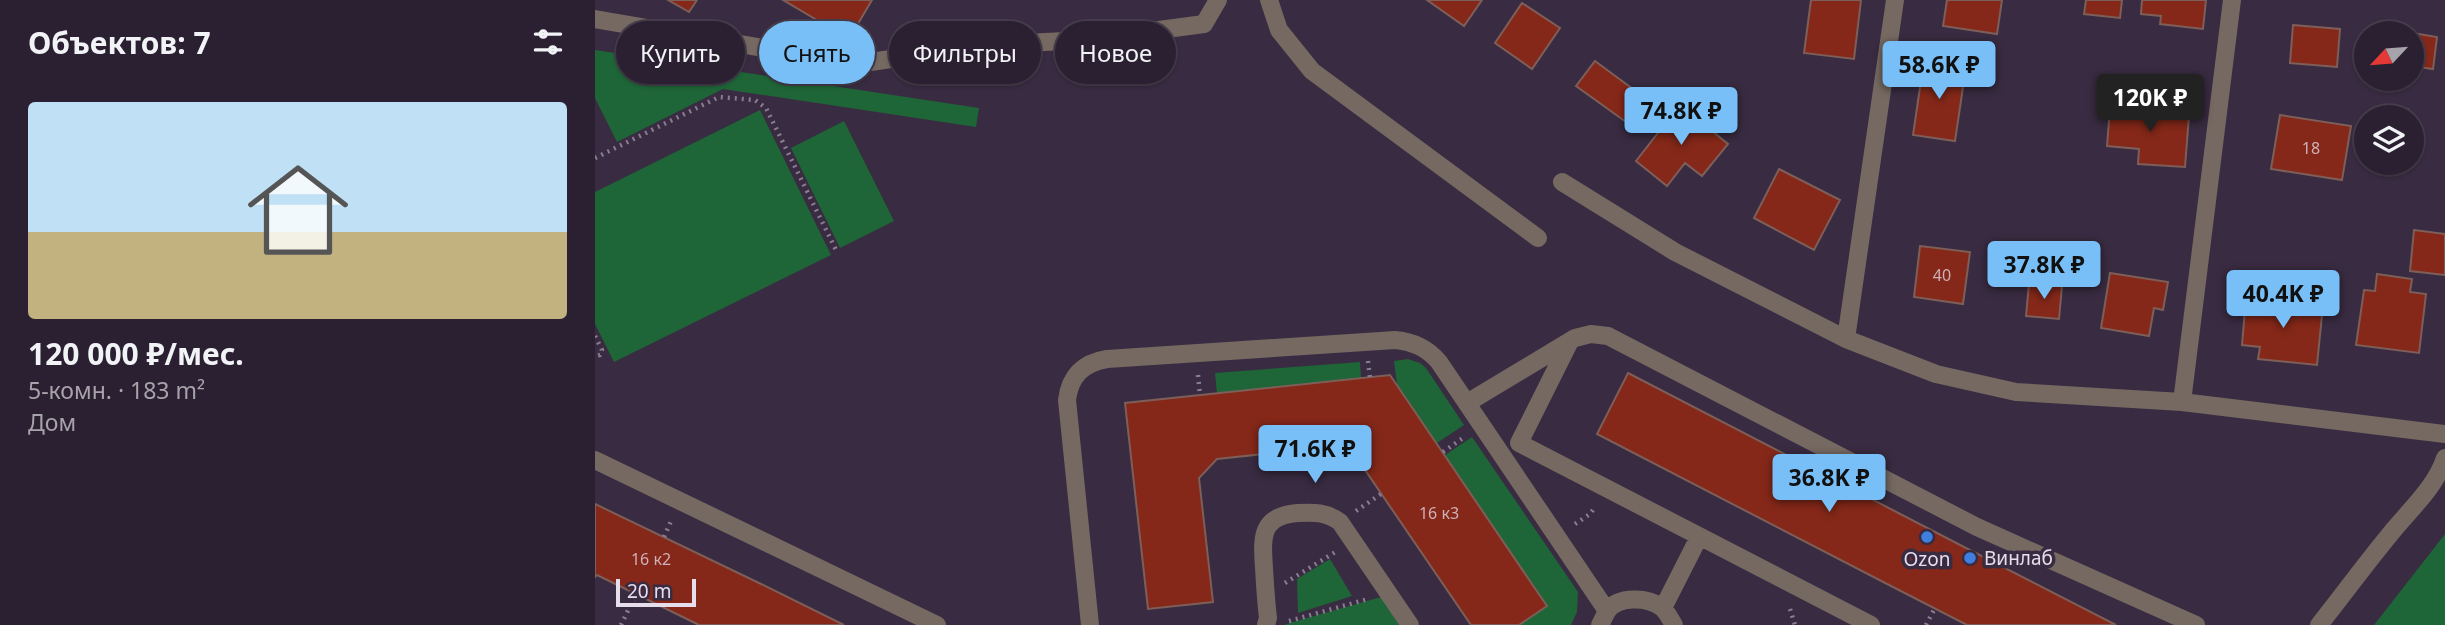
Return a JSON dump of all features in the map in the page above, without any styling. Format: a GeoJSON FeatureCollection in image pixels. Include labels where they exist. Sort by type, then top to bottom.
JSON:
{"type":"FeatureCollection","features":[{"type":"Feature","properties":{"kind":"street"},"geometry":{"type":"LineString","coordinates":[[595,19],[857,64],[985,45],[1084,40],[1204,24],[1218,0]]}},
{"type":"Feature","properties":{"kind":"street"},"geometry":{"type":"LineString","coordinates":[[1269,0],[1279,30],[1312,71],[1538,238]]}},
{"type":"Feature","properties":{"kind":"street"},"geometry":{"type":"LineString","coordinates":[[1846,339],[1895,0]]}},
{"type":"Feature","properties":{"kind":"street"},"geometry":{"type":"LineString","coordinates":[[2182,402],[2232,0]]}},
{"type":"Feature","properties":{"kind":"street"},"geometry":{"type":"LineString","coordinates":[[1562,182],[1675,252],[1846,339],[1936,373],[2016,391],[2182,402],[2445,434]]}},
{"type":"Feature","properties":{"kind":"street"},"geometry":{"type":"LineString","coordinates":[[1467,403],[1570,341],[1591,334],[1608,337],[1977,527],[2196,625]]}},
{"type":"Feature","properties":{"kind":"street"},"geometry":{"type":"LineString","coordinates":[[1090,625],[1066,400],[1072,379],[1087,365],[1107,359],[1406,341],[1433,355],[1556,536],[1604,618],[1614,604],[1634,600],[1654,603],[1663,608],[1674,625]]}},
{"type":"Feature","properties":{"kind":"street"},"geometry":{"type":"LineString","coordinates":[[1508,464],[1570,341]]}},
{"type":"Feature","properties":{"kind":"street"},"geometry":{"type":"LineString","coordinates":[[1519,443],[1871,625]]}},
{"type":"Feature","properties":{"kind":"street"},"geometry":{"type":"LineString","coordinates":[[2319,625],[2440,474],[2445,458]]}},
{"type":"Feature","properties":{"kind":"street"},"geometry":{"type":"LineString","coordinates":[[595,460],[937,625]]}},
{"type":"Feature","properties":{"kind":"street"},"geometry":{"type":"LineString","coordinates":[[1274,624],[1268,618],[1266,595],[1262,543],[1266,528],[1283,514],[1323,513],[1340,522],[1410,625]]}},
{"type":"Feature","properties":{"kind":"street"},"geometry":{"type":"LineString","coordinates":[[1663,608],[1699,537]]}},
{"type":"Feature","properties":{"kind":"path"},"geometry":{"type":"LineString","coordinates":[[595,158],[715,99],[727,96],[755,100],[766,108],[836,250]]}},
{"type":"Feature","properties":{"kind":"path"},"geometry":{"type":"LineString","coordinates":[[595,336],[602,350],[600,355],[595,356]]}},
{"type":"Feature","properties":{"kind":"path"},"geometry":{"type":"LineString","coordinates":[[1443,452],[1451,446]]}},
{"type":"Feature","properties":{"kind":"path"},"geometry":{"type":"LineString","coordinates":[[1556,536],[1590,513],[1605,488]]}},
{"type":"Feature","properties":{"kind":"path"},"geometry":{"type":"LineString","coordinates":[[1371,501],[1381,494]]}},
{"type":"Feature","properties":{"kind":"path"},"geometry":{"type":"LineString","coordinates":[[664,537],[668,527]]}},
{"type":"Feature","properties":{"kind":"path"},"geometry":{"type":"LineString","coordinates":[[1266,595],[1353,541]]}},
{"type":"Feature","properties":{"kind":"path"},"geometry":{"type":"LineString","coordinates":[[1274,624],[1388,593]]}},
{"type":"Feature","properties":{"kind":"path"},"geometry":{"type":"LineString","coordinates":[[621,625],[636,594]]}},
{"type":"Feature","properties":{"kind":"path"},"geometry":{"type":"LineString","coordinates":[[1926,625],[1935,608]]}},
{"type":"Feature","properties":{"kind":"green space"},"geometry":{"type":"Polygon","coordinates":[[[595,50],[616,53],[616,84],[745,84],[745,73],[759,75],[759,84],[820,84],[979,108],[976,127],[723,89],[617,142],[595,98],[595,50]]]}},
{"type":"Feature","properties":{"kind":"green space"},"geometry":{"type":"Polygon","coordinates":[[[760,110],[831,255],[614,362],[595,324],[595,192],[760,110]]]}},
{"type":"Feature","properties":{"kind":"green space"},"geometry":{"type":"Polygon","coordinates":[[[844,121],[894,221],[840,248],[791,148],[844,121]]]}},
{"type":"Feature","properties":{"kind":"green space"},"geometry":{"type":"Polygon","coordinates":[[[1408,359],[1426,368],[1464,425],[1437,443],[1397,385],[1394,361],[1408,359]]]}},
{"type":"Feature","properties":{"kind":"green space"},"geometry":{"type":"Polygon","coordinates":[[[1360,362],[1361,378],[1217,394],[1215,373],[1360,362]]]}},
{"type":"Feature","properties":{"kind":"green space"},"geometry":{"type":"Polygon","coordinates":[[[1472,437],[1578,592],[1577,612],[1571,625],[1519,625],[1547,605],[1445,455],[1472,437]]]}},
{"type":"Feature","properties":{"kind":"green space"},"geometry":{"type":"Polygon","coordinates":[[[2445,534],[2445,625],[2374,625],[2445,534]]]}},
{"type":"Feature","properties":{"kind":"green space"},"geometry":{"type":"Polygon","coordinates":[[[1330,559],[1352,596],[1298,613],[1297,579],[1330,559]]]}},
{"type":"Feature","properties":{"kind":"green space"},"geometry":{"type":"Polygon","coordinates":[[[1381,597],[1399,625],[1284,625],[1293,622],[1381,597]]]}},
{"type":"Feature","properties":{"kind":"building"},"geometry":{"type":"Polygon","coordinates":[[[668,0],[697,0],[689,12],[668,0]]]}},
{"type":"Feature","properties":{"kind":"building"},"geometry":{"type":"Polygon","coordinates":[[[783,0],[872,0],[860,21],[819,21],[783,0]]]}},
{"type":"Feature","properties":{"kind":"building"},"geometry":{"type":"Polygon","coordinates":[[[1427,0],[1482,0],[1464,26],[1427,0]]]}},
{"type":"Feature","properties":{"kind":"building"},"geometry":{"type":"Polygon","coordinates":[[[1811,0],[1861,0],[1854,59],[1804,53],[1811,0]]]}},
{"type":"Feature","properties":{"kind":"building"},"geometry":{"type":"Polygon","coordinates":[[[1947,0],[2002,0],[1997,34],[1943,26],[1947,0]]]}},
{"type":"Feature","properties":{"kind":"building"},"geometry":{"type":"Polygon","coordinates":[[[2086,0],[2122,0],[2120,18],[2084,14],[2086,0]]]}},
{"type":"Feature","properties":{"kind":"building"},"geometry":{"type":"Polygon","coordinates":[[[2142,0],[2206,0],[2203,29],[2160,24],[2161,16],[2141,14],[2142,0]]]}},
{"type":"Feature","properties":{"kind":"building"},"geometry":{"type":"Polygon","coordinates":[[[1522,3],[1560,28],[1532,69],[1495,43],[1522,3]]]}},
{"type":"Feature","properties":{"kind":"building"},"geometry":{"type":"Polygon","coordinates":[[[2293,25],[2340,29],[2337,67],[2290,63],[2293,25]]]}},
{"type":"Feature","properties":{"kind":"building"},"geometry":{"type":"Polygon","coordinates":[[[2424,35],[2437,37],[2433,69],[2424,68],[2424,35]]]}},
{"type":"Feature","properties":{"kind":"building"},"geometry":{"type":"Polygon","coordinates":[[[1924,60],[1966,67],[1955,141],[1913,135],[1924,60]]]}},
{"type":"Feature","properties":{"kind":"building"},"geometry":{"type":"Polygon","coordinates":[[[1595,61],[1645,98],[1626,122],[1576,86],[1595,61]]]}},
{"type":"Feature","properties":{"kind":"building"},"geometry":{"type":"Polygon","coordinates":[[[2126,99],[2153,101],[2152,113],[2189,116],[2185,167],[2138,164],[2139,149],[2107,146],[2110,108],[2125,109],[2126,99]]]}},
{"type":"Feature","properties":{"kind":"building"},"geometry":{"type":"Polygon","coordinates":[[[1680,105],[1728,144],[1702,176],[1685,163],[1667,186],[1636,161],[1680,105]]]}},
{"type":"Feature","properties":{"kind":"building"},"geometry":{"type":"Polygon","coordinates":[[[2280,115],[2351,126],[2342,180],[2271,169],[2280,115]]]}},
{"type":"Feature","properties":{"kind":"building"},"geometry":{"type":"Polygon","coordinates":[[[1779,169],[1840,200],[1814,250],[1754,218],[1779,169]]]}},
{"type":"Feature","properties":{"kind":"building"},"geometry":{"type":"Polygon","coordinates":[[[2414,230],[2445,234],[2445,275],[2410,271],[2414,230]]]}},
{"type":"Feature","properties":{"kind":"building"},"geometry":{"type":"Polygon","coordinates":[[[1920,246],[1970,252],[1963,304],[1914,297],[1920,246]]]}},
{"type":"Feature","properties":{"kind":"building"},"geometry":{"type":"Polygon","coordinates":[[[2110,273],[2168,282],[2163,310],[2154,308],[2149,336],[2101,328],[2110,273]]]}},
{"type":"Feature","properties":{"kind":"building"},"geometry":{"type":"Polygon","coordinates":[[[2377,274],[2412,279],[2410,292],[2426,294],[2419,353],[2356,345],[2364,290],[2375,291],[2377,274]]]}},
{"type":"Feature","properties":{"kind":"building"},"geometry":{"type":"Polygon","coordinates":[[[2029,283],[2062,286],[2059,319],[2026,316],[2029,283]]]}},
{"type":"Feature","properties":{"kind":"building"},"geometry":{"type":"Polygon","coordinates":[[[2246,297],[2323,305],[2317,365],[2258,359],[2260,347],[2242,345],[2246,297]]]}},
{"type":"Feature","properties":{"kind":"building"},"geometry":{"type":"Polygon","coordinates":[[[1628,373],[2116,625],[1967,625],[1891,586],[1597,434],[1628,373]]]}},
{"type":"Feature","properties":{"kind":"building"},"geometry":{"type":"Polygon","coordinates":[[[1390,375],[1547,606],[1519,625],[1471,625],[1348,445],[1217,459],[1199,478],[1213,602],[1148,609],[1125,403],[1390,375]]]}},
{"type":"Feature","properties":{"kind":"building"},"geometry":{"type":"Polygon","coordinates":[[[595,504],[844,625],[699,625],[597,575],[595,577],[595,504]]]}},
{"type":"Feature","properties":{"kind":"place","name":"Ozon"},"geometry":{"type":"Point","coordinates":[1927,537]}},
{"type":"Feature","properties":{"kind":"place","name":"Винлаб"},"geometry":{"type":"Point","coordinates":[1970,558]}}]}
